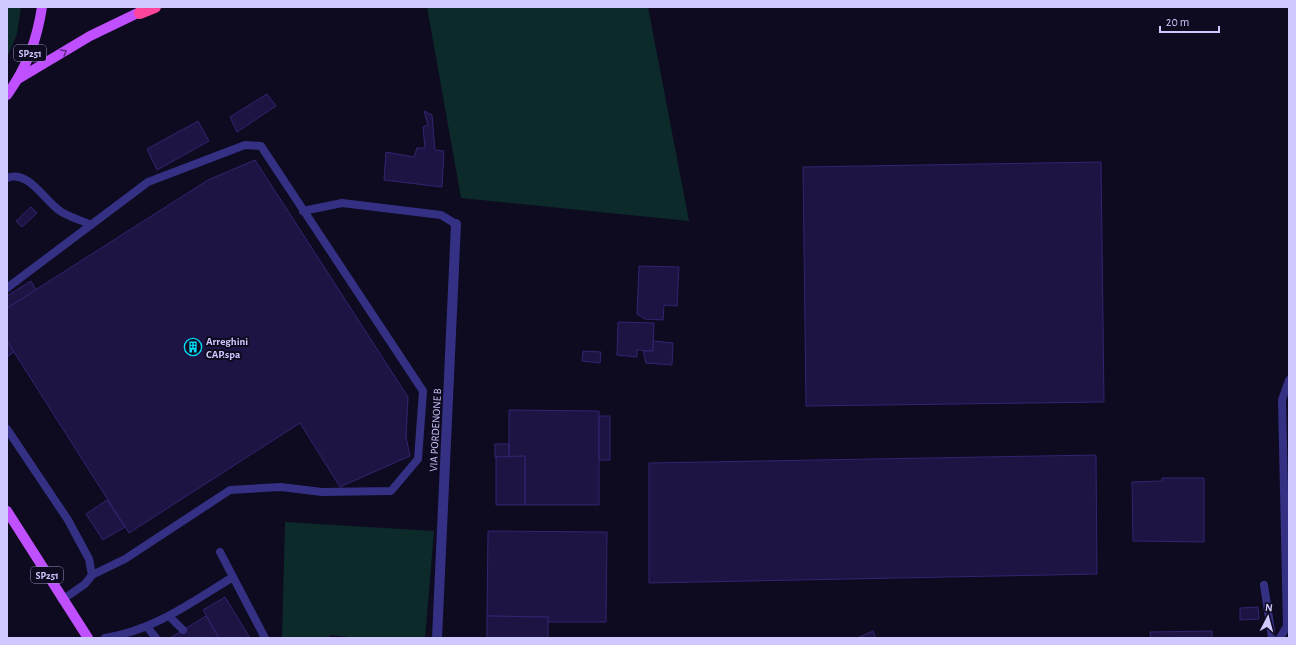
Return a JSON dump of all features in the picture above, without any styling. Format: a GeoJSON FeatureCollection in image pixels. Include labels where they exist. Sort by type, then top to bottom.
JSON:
{"type":"FeatureCollection","features":[{"type":"Feature","properties":{"kind":"highway"},"geometry":{"type":"LineString","coordinates":[[145,10],[155,7]]}},
{"type":"Feature","properties":{"kind":"main road","name":"SP251"},"geometry":{"type":"LineString","coordinates":[[7,94],[27,63],[38,33],[42,7]]}},
{"type":"Feature","properties":{"kind":"main road"},"geometry":{"type":"LineString","coordinates":[[18,79],[90,36],[145,10]]}},
{"type":"Feature","properties":{"kind":"main road","name":"SP251"},"geometry":{"type":"LineString","coordinates":[[7,511],[62,600],[88,638]]}},
{"type":"Feature","properties":{"kind":"street","name":"VIA PORDENONE B"},"geometry":{"type":"LineString","coordinates":[[437,638],[456,224]]}},
{"type":"Feature","properties":{"kind":"lane"},"geometry":{"type":"LineString","coordinates":[[7,288],[148,182],[245,145],[261,146],[423,392],[418,459],[391,491],[322,492],[281,486],[230,490],[125,558],[92,575],[85,584],[62,600]]}},
{"type":"Feature","properties":{"kind":"lane"},"geometry":{"type":"LineString","coordinates":[[7,178],[13,175],[22,177],[33,184],[44,198],[60,211],[91,224]]}},
{"type":"Feature","properties":{"kind":"lane"},"geometry":{"type":"LineString","coordinates":[[303,211],[342,203],[441,215],[456,224]]}},
{"type":"Feature","properties":{"kind":"lane"},"geometry":{"type":"LineString","coordinates":[[1280,638],[1287,626],[1282,400],[1289,380]]}},
{"type":"Feature","properties":{"kind":"lane"},"geometry":{"type":"LineString","coordinates":[[7,429],[68,520],[89,559],[92,575]]}},
{"type":"Feature","properties":{"kind":"lane"},"geometry":{"type":"LineString","coordinates":[[220,552],[265,638]]}},
{"type":"Feature","properties":{"kind":"lane"},"geometry":{"type":"LineString","coordinates":[[105,638],[128,636],[147,627],[169,616],[233,576]]}},
{"type":"Feature","properties":{"kind":"lane"},"geometry":{"type":"LineString","coordinates":[[1264,585],[1272,638]]}},
{"type":"Feature","properties":{"kind":"lane"},"geometry":{"type":"LineString","coordinates":[[169,616],[184,630]]}},
{"type":"Feature","properties":{"kind":"lane"},"geometry":{"type":"LineString","coordinates":[[147,627],[156,638]]}},
{"type":"Feature","properties":{"kind":"green space"},"geometry":{"type":"Polygon","coordinates":[[[7,7],[21,7],[17,34],[7,58],[7,7]]]}},
{"type":"Feature","properties":{"kind":"green space"},"geometry":{"type":"Polygon","coordinates":[[[427,7],[648,7],[689,221],[461,198],[427,7]]]}},
{"type":"Feature","properties":{"kind":"green space"},"geometry":{"type":"Polygon","coordinates":[[[285,522],[434,531],[425,638],[359,638],[330,635],[329,638],[282,638],[285,522]]]}},
{"type":"Feature","properties":{"kind":"building"},"geometry":{"type":"Polygon","coordinates":[[[267,94],[276,106],[237,132],[230,117],[267,94]]]}},
{"type":"Feature","properties":{"kind":"building"},"geometry":{"type":"Polygon","coordinates":[[[424,111],[432,115],[435,150],[444,151],[442,187],[384,180],[386,152],[414,157],[417,148],[425,148],[423,127],[428,125],[424,111]]]}},
{"type":"Feature","properties":{"kind":"building"},"geometry":{"type":"Polygon","coordinates":[[[198,121],[209,141],[157,170],[147,149],[198,121]]]}},
{"type":"Feature","properties":{"kind":"building","name":"Arreghini CAP.spa"},"geometry":{"type":"Polygon","coordinates":[[[255,160],[408,397],[406,437],[410,456],[340,487],[300,423],[129,533],[7,341],[7,308],[208,180],[255,160]]]}},
{"type":"Feature","properties":{"kind":"building"},"geometry":{"type":"Polygon","coordinates":[[[1101,162],[1104,402],[806,406],[803,167],[1101,162]]]}},
{"type":"Feature","properties":{"kind":"building"},"geometry":{"type":"Polygon","coordinates":[[[31,207],[37,213],[22,227],[16,221],[31,207]]]}},
{"type":"Feature","properties":{"kind":"building"},"geometry":{"type":"Polygon","coordinates":[[[639,266],[679,267],[677,306],[664,305],[663,320],[645,319],[637,314],[639,266]]]}},
{"type":"Feature","properties":{"kind":"building"},"geometry":{"type":"Polygon","coordinates":[[[31,281],[36,290],[7,308],[7,296],[31,281]]]}},
{"type":"Feature","properties":{"kind":"building"},"geometry":{"type":"Polygon","coordinates":[[[618,322],[654,323],[653,351],[637,350],[637,357],[617,355],[618,322]]]}},
{"type":"Feature","properties":{"kind":"building"},"geometry":{"type":"Polygon","coordinates":[[[7,341],[14,352],[7,357],[7,341]]]}},
{"type":"Feature","properties":{"kind":"building"},"geometry":{"type":"Polygon","coordinates":[[[653,341],[673,343],[672,365],[646,363],[643,351],[653,351],[653,341]]]}},
{"type":"Feature","properties":{"kind":"building"},"geometry":{"type":"Polygon","coordinates":[[[583,351],[601,352],[600,363],[582,361],[583,351]]]}},
{"type":"Feature","properties":{"kind":"building"},"geometry":{"type":"Polygon","coordinates":[[[509,410],[599,411],[599,505],[525,505],[525,456],[509,457],[509,410]]]}},
{"type":"Feature","properties":{"kind":"building"},"geometry":{"type":"Polygon","coordinates":[[[599,416],[610,416],[610,460],[599,460],[599,416]]]}},
{"type":"Feature","properties":{"kind":"building"},"geometry":{"type":"Polygon","coordinates":[[[495,444],[509,444],[509,457],[495,457],[495,444]]]}},
{"type":"Feature","properties":{"kind":"building"},"geometry":{"type":"Polygon","coordinates":[[[1096,455],[1097,574],[649,583],[649,463],[1096,455]]]}},
{"type":"Feature","properties":{"kind":"building"},"geometry":{"type":"Polygon","coordinates":[[[525,456],[525,505],[496,505],[496,457],[525,456]]]}},
{"type":"Feature","properties":{"kind":"building"},"geometry":{"type":"Polygon","coordinates":[[[1162,478],[1204,478],[1204,542],[1133,541],[1132,482],[1162,481],[1162,478]]]}},
{"type":"Feature","properties":{"kind":"building"},"geometry":{"type":"Polygon","coordinates":[[[107,500],[125,527],[103,540],[86,514],[107,500]]]}},
{"type":"Feature","properties":{"kind":"building"},"geometry":{"type":"Polygon","coordinates":[[[488,531],[607,532],[606,622],[548,622],[548,617],[487,616],[488,531]]]}},
{"type":"Feature","properties":{"kind":"building"},"geometry":{"type":"Polygon","coordinates":[[[225,597],[250,638],[219,638],[203,610],[225,597]]]}},
{"type":"Feature","properties":{"kind":"building"},"geometry":{"type":"Polygon","coordinates":[[[1258,607],[1259,619],[1240,620],[1240,608],[1258,607]]]}},
{"type":"Feature","properties":{"kind":"building"},"geometry":{"type":"Polygon","coordinates":[[[206,616],[219,638],[170,638],[183,630],[206,616]]]}},
{"type":"Feature","properties":{"kind":"building"},"geometry":{"type":"Polygon","coordinates":[[[487,616],[548,617],[548,638],[487,638],[487,616]]]}},
{"type":"Feature","properties":{"kind":"building"},"geometry":{"type":"Polygon","coordinates":[[[873,631],[876,638],[857,638],[873,631]]]}},
{"type":"Feature","properties":{"kind":"building"},"geometry":{"type":"Polygon","coordinates":[[[1212,631],[1212,638],[1151,638],[1150,632],[1212,631]]]}},
{"type":"Feature","properties":{"kind":"place","name":"Arreghini CAP.spa"},"geometry":{"type":"Point","coordinates":[193,347]}}]}
